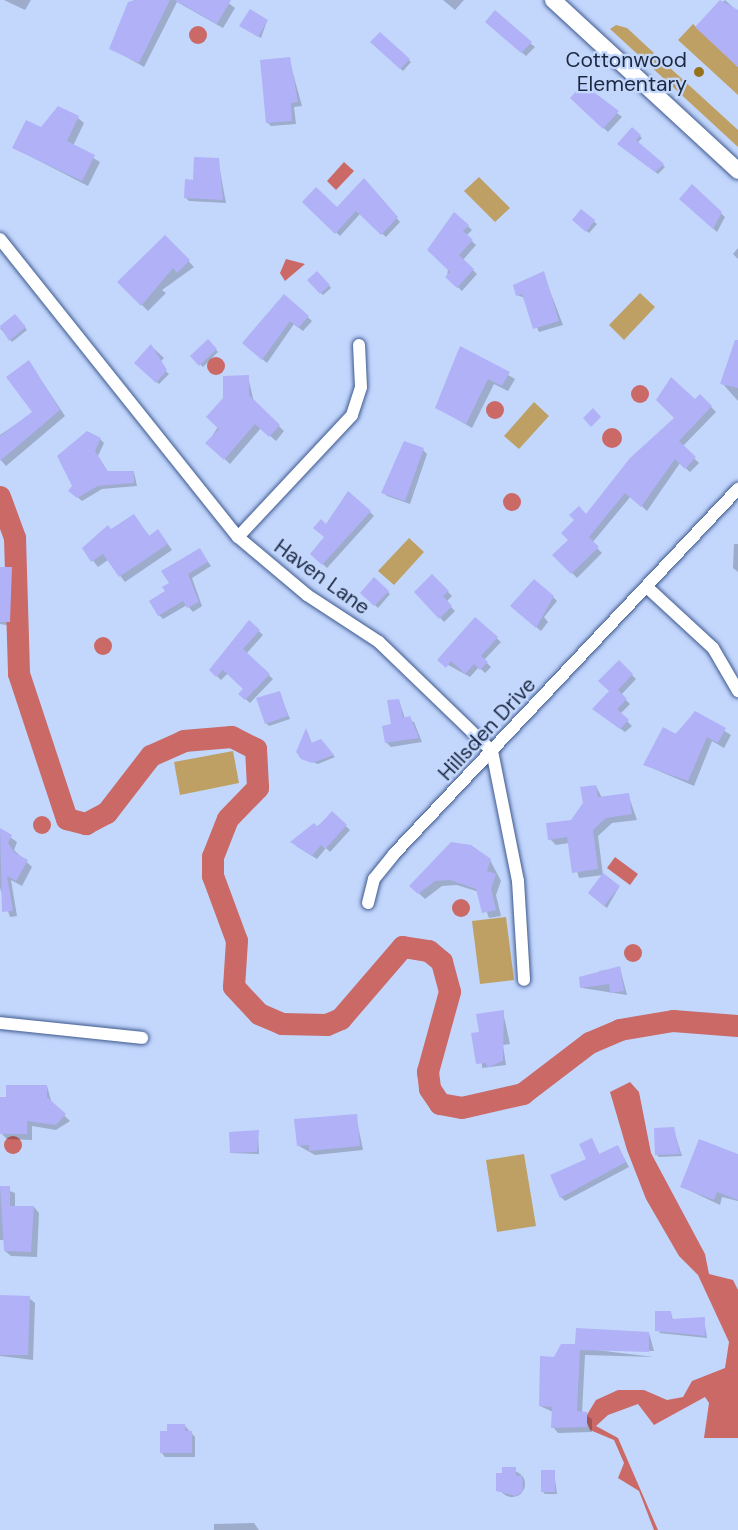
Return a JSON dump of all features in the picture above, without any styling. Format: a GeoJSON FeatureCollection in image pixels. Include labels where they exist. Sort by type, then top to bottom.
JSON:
{"type":"FeatureCollection","features":[{"type":"Feature","properties":{"kind":"main road"},"geometry":{"type":"LineString","coordinates":[[553,0],[738,171]]}},
{"type":"Feature","properties":{"kind":"street","name":"Haven Lane"},"geometry":{"type":"LineString","coordinates":[[0,239],[238,537],[307,595],[380,642],[492,751]]}},
{"type":"Feature","properties":{"kind":"street"},"geometry":{"type":"LineString","coordinates":[[238,537],[352,415],[361,387],[359,345]]}},
{"type":"Feature","properties":{"kind":"street","name":"Hillsden Drive"},"geometry":{"type":"LineString","coordinates":[[368,903],[374,879],[388,862],[649,589],[738,489]]}},
{"type":"Feature","properties":{"kind":"street"},"geometry":{"type":"LineString","coordinates":[[649,589],[713,648],[738,691]]}},
{"type":"Feature","properties":{"kind":"street"},"geometry":{"type":"LineString","coordinates":[[492,751],[518,881],[524,980]]}},
{"type":"Feature","properties":{"kind":"street"},"geometry":{"type":"LineString","coordinates":[[0,1023],[142,1038]]}},
{"type":"Feature","properties":{"kind":"shaded area"},"geometry":{"type":"Polygon","coordinates":[[[693,24],[738,67],[738,95],[678,40],[693,24]]]}},
{"type":"Feature","properties":{"kind":"shaded area"},"geometry":{"type":"Polygon","coordinates":[[[616,25],[627,28],[654,53],[645,61],[610,29],[616,25]]]}},
{"type":"Feature","properties":{"kind":"shaded area"},"geometry":{"type":"Polygon","coordinates":[[[198,26],[204,29],[207,35],[204,41],[198,44],[192,41],[189,35],[192,29],[198,26]]]}},
{"type":"Feature","properties":{"kind":"shaded area"},"geometry":{"type":"Polygon","coordinates":[[[656,55],[738,130],[738,147],[648,64],[656,55]]]}},
{"type":"Feature","properties":{"kind":"shaded area"},"geometry":{"type":"Polygon","coordinates":[[[344,162],[354,171],[336,190],[327,181],[344,162]]]}},
{"type":"Feature","properties":{"kind":"shaded area"},"geometry":{"type":"Polygon","coordinates":[[[479,177],[510,208],[495,222],[464,191],[479,177]]]}},
{"type":"Feature","properties":{"kind":"shaded area"},"geometry":{"type":"Polygon","coordinates":[[[286,259],[305,264],[285,281],[280,273],[286,259]]]}},
{"type":"Feature","properties":{"kind":"shaded area"},"geometry":{"type":"Polygon","coordinates":[[[640,293],[655,307],[624,340],[609,325],[640,293]]]}},
{"type":"Feature","properties":{"kind":"shaded area"},"geometry":{"type":"Polygon","coordinates":[[[216,357],[222,360],[225,366],[222,372],[216,375],[210,372],[207,366],[210,360],[216,357]]]}},
{"type":"Feature","properties":{"kind":"shaded area"},"geometry":{"type":"Polygon","coordinates":[[[640,385],[648,390],[649,394],[644,402],[640,403],[632,398],[631,394],[636,386],[640,385]]]}},
{"type":"Feature","properties":{"kind":"shaded area"},"geometry":{"type":"Polygon","coordinates":[[[495,401],[501,404],[504,410],[501,416],[495,419],[489,416],[486,410],[489,404],[495,401]]]}},
{"type":"Feature","properties":{"kind":"shaded area"},"geometry":{"type":"Polygon","coordinates":[[[534,402],[549,416],[519,449],[504,436],[534,402]]]}},
{"type":"Feature","properties":{"kind":"shaded area"},"geometry":{"type":"Polygon","coordinates":[[[608,428],[616,428],[622,434],[622,442],[616,448],[608,448],[602,442],[602,434],[608,428]]]}},
{"type":"Feature","properties":{"kind":"shaded area"},"geometry":{"type":"Polygon","coordinates":[[[512,493],[520,498],[521,502],[516,510],[512,511],[504,506],[503,502],[508,494],[512,493]]]}},
{"type":"Feature","properties":{"kind":"shaded area"},"geometry":{"type":"Polygon","coordinates":[[[409,538],[424,552],[394,585],[378,571],[409,538]]]}},
{"type":"Feature","properties":{"kind":"shaded area"},"geometry":{"type":"Polygon","coordinates":[[[103,637],[109,640],[112,646],[109,652],[103,655],[97,652],[94,646],[97,640],[103,637]]]}},
{"type":"Feature","properties":{"kind":"shaded area"},"geometry":{"type":"Polygon","coordinates":[[[233,751],[239,783],[180,795],[174,762],[233,751]]]}},
{"type":"Feature","properties":{"kind":"shaded area"},"geometry":{"type":"Polygon","coordinates":[[[42,816],[48,819],[51,825],[48,831],[42,834],[36,831],[33,825],[36,819],[42,816]]]}},
{"type":"Feature","properties":{"kind":"shaded area"},"geometry":{"type":"Polygon","coordinates":[[[615,857],[638,874],[630,885],[607,868],[615,857]]]}},
{"type":"Feature","properties":{"kind":"shaded area"},"geometry":{"type":"Polygon","coordinates":[[[457,899],[465,899],[470,904],[468,915],[457,917],[452,912],[452,904],[457,899]]]}},
{"type":"Feature","properties":{"kind":"shaded area"},"geometry":{"type":"Polygon","coordinates":[[[506,917],[514,980],[480,984],[472,921],[506,917]]]}},
{"type":"Feature","properties":{"kind":"shaded area"},"geometry":{"type":"Polygon","coordinates":[[[633,944],[639,947],[642,953],[639,959],[633,962],[627,959],[624,953],[627,947],[633,944]]]}},
{"type":"Feature","properties":{"kind":"shaded area"},"geometry":{"type":"Polygon","coordinates":[[[630,1082],[639,1092],[651,1153],[705,1254],[709,1274],[733,1280],[738,1290],[738,1438],[704,1438],[709,1403],[705,1397],[654,1425],[638,1404],[608,1415],[596,1426],[618,1438],[658,1530],[654,1530],[639,1491],[618,1478],[624,1463],[614,1440],[590,1430],[585,1418],[596,1400],[618,1390],[644,1390],[667,1400],[683,1397],[692,1381],[725,1368],[729,1342],[698,1275],[679,1256],[646,1199],[627,1150],[610,1092],[630,1082]]]}},
{"type":"Feature","properties":{"kind":"shaded area"},"geometry":{"type":"Polygon","coordinates":[[[13,1136],[19,1139],[22,1145],[19,1151],[13,1154],[7,1151],[4,1145],[7,1139],[13,1136]]]}},
{"type":"Feature","properties":{"kind":"shaded area"},"geometry":{"type":"Polygon","coordinates":[[[524,1154],[536,1226],[497,1232],[486,1160],[524,1154]]]}},
{"type":"Feature","properties":{"kind":"building"},"geometry":{"type":"Polygon","coordinates":[[[170,0],[139,63],[109,49],[128,2],[170,0]]]}},
{"type":"Feature","properties":{"kind":"building"},"geometry":{"type":"Polygon","coordinates":[[[174,0],[231,0],[217,24],[174,0]]]}},
{"type":"Feature","properties":{"kind":"building"},"geometry":{"type":"Polygon","coordinates":[[[720,0],[738,10],[738,67],[695,27],[720,0]]]}},
{"type":"Feature","properties":{"kind":"building"},"geometry":{"type":"Polygon","coordinates":[[[250,9],[268,20],[258,37],[239,26],[250,9]]]}},
{"type":"Feature","properties":{"kind":"building"},"geometry":{"type":"Polygon","coordinates":[[[495,10],[532,42],[521,53],[485,22],[495,10]]]}},
{"type":"Feature","properties":{"kind":"building"},"geometry":{"type":"Polygon","coordinates":[[[380,32],[410,59],[400,69],[370,42],[380,32]]]}},
{"type":"Feature","properties":{"kind":"building"},"geometry":{"type":"Polygon","coordinates":[[[290,57],[298,102],[291,103],[292,121],[266,123],[260,60],[290,57]]]}},
{"type":"Feature","properties":{"kind":"building"},"geometry":{"type":"Polygon","coordinates":[[[583,84],[619,111],[603,129],[570,98],[583,84]]]}},
{"type":"Feature","properties":{"kind":"building"},"geometry":{"type":"Polygon","coordinates":[[[58,106],[79,116],[67,141],[95,155],[82,181],[12,148],[26,120],[41,127],[58,106]]]}},
{"type":"Feature","properties":{"kind":"building"},"geometry":{"type":"Polygon","coordinates":[[[632,127],[641,135],[636,140],[664,164],[655,172],[617,144],[632,127]]]}},
{"type":"Feature","properties":{"kind":"building"},"geometry":{"type":"Polygon","coordinates":[[[194,157],[219,158],[223,200],[184,198],[185,179],[193,180],[194,157]]]}},
{"type":"Feature","properties":{"kind":"building"},"geometry":{"type":"Polygon","coordinates":[[[364,178],[398,217],[381,235],[356,211],[335,234],[302,202],[316,187],[337,207],[364,178]]]}},
{"type":"Feature","properties":{"kind":"building"},"geometry":{"type":"Polygon","coordinates":[[[692,184],[722,212],[713,229],[679,199],[692,184]]]}},
{"type":"Feature","properties":{"kind":"building"},"geometry":{"type":"Polygon","coordinates":[[[581,209],[595,220],[586,232],[572,220],[581,209]]]}},
{"type":"Feature","properties":{"kind":"building"},"geometry":{"type":"Polygon","coordinates":[[[454,212],[469,225],[463,231],[473,240],[459,255],[474,269],[457,288],[445,277],[450,272],[427,250],[454,212]]]}},
{"type":"Feature","properties":{"kind":"building"},"geometry":{"type":"Polygon","coordinates":[[[165,235],[190,260],[177,273],[173,268],[141,306],[117,282],[165,235]]]}},
{"type":"Feature","properties":{"kind":"building"},"geometry":{"type":"Polygon","coordinates":[[[317,271],[330,285],[320,294],[307,280],[317,271]]]}},
{"type":"Feature","properties":{"kind":"building"},"geometry":{"type":"Polygon","coordinates":[[[544,271],[559,321],[533,329],[522,294],[516,296],[513,285],[544,271]]]}},
{"type":"Feature","properties":{"kind":"building"},"geometry":{"type":"Polygon","coordinates":[[[284,294],[309,316],[298,328],[290,321],[262,360],[242,343],[284,294]]]}},
{"type":"Feature","properties":{"kind":"building"},"geometry":{"type":"Polygon","coordinates":[[[15,314],[26,327],[9,341],[0,326],[15,314]]]}},
{"type":"Feature","properties":{"kind":"building"},"geometry":{"type":"Polygon","coordinates":[[[208,339],[217,349],[199,366],[190,356],[208,339]]]}},
{"type":"Feature","properties":{"kind":"building"},"geometry":{"type":"Polygon","coordinates":[[[735,340],[738,340],[738,388],[720,384],[735,340]]]}},
{"type":"Feature","properties":{"kind":"building"},"geometry":{"type":"Polygon","coordinates":[[[151,344],[167,370],[156,383],[134,363],[151,344]]]}},
{"type":"Feature","properties":{"kind":"building"},"geometry":{"type":"Polygon","coordinates":[[[460,346],[510,372],[502,386],[488,379],[466,424],[435,408],[460,346]]]}},
{"type":"Feature","properties":{"kind":"building"},"geometry":{"type":"Polygon","coordinates":[[[29,360],[60,410],[0,461],[0,436],[32,412],[6,377],[29,360]]]}},
{"type":"Feature","properties":{"kind":"building"},"geometry":{"type":"Polygon","coordinates":[[[249,375],[249,395],[280,425],[269,437],[255,424],[224,460],[205,443],[219,429],[206,417],[223,398],[223,376],[249,375]]]}},
{"type":"Feature","properties":{"kind":"building"},"geometry":{"type":"Polygon","coordinates":[[[671,377],[695,399],[700,394],[712,406],[679,441],[696,457],[685,469],[675,459],[641,507],[625,493],[589,537],[599,547],[571,574],[552,555],[568,540],[561,533],[574,520],[569,515],[579,506],[586,514],[630,458],[674,418],[656,400],[671,377]]]}},
{"type":"Feature","properties":{"kind":"building"},"geometry":{"type":"Polygon","coordinates":[[[593,408],[601,417],[591,427],[583,418],[593,408]]]}},
{"type":"Feature","properties":{"kind":"building"},"geometry":{"type":"Polygon","coordinates":[[[87,431],[101,438],[95,451],[107,471],[134,471],[134,483],[98,486],[77,498],[68,491],[72,486],[57,456],[87,431]]]}},
{"type":"Feature","properties":{"kind":"building"},"geometry":{"type":"Polygon","coordinates":[[[404,441],[424,448],[405,501],[381,493],[404,441]]]}},
{"type":"Feature","properties":{"kind":"building"},"geometry":{"type":"Polygon","coordinates":[[[348,491],[371,511],[322,565],[310,554],[324,537],[313,528],[321,519],[326,524],[348,491]]]}},
{"type":"Feature","properties":{"kind":"building"},"geometry":{"type":"Polygon","coordinates":[[[134,514],[149,536],[158,529],[168,544],[119,577],[103,554],[91,562],[82,548],[108,525],[111,529],[134,514]]]}},
{"type":"Feature","properties":{"kind":"building"},"geometry":{"type":"Polygon","coordinates":[[[200,548],[208,562],[188,574],[199,602],[187,608],[183,601],[158,616],[149,601],[165,591],[162,587],[169,583],[161,571],[200,548]]]}},
{"type":"Feature","properties":{"kind":"building"},"geometry":{"type":"Polygon","coordinates":[[[0,567],[12,567],[10,622],[0,622],[0,567]]]}},
{"type":"Feature","properties":{"kind":"building"},"geometry":{"type":"Polygon","coordinates":[[[432,574],[449,591],[443,596],[452,606],[439,619],[414,592],[432,574]]]}},
{"type":"Feature","properties":{"kind":"building"},"geometry":{"type":"Polygon","coordinates":[[[374,577],[389,591],[374,606],[360,593],[374,577]]]}},
{"type":"Feature","properties":{"kind":"building"},"geometry":{"type":"Polygon","coordinates":[[[534,579],[554,596],[536,628],[510,606],[534,579]]]}},
{"type":"Feature","properties":{"kind":"building"},"geometry":{"type":"Polygon","coordinates":[[[475,617],[498,637],[481,656],[488,662],[480,670],[474,664],[465,674],[451,661],[446,668],[437,660],[475,617]]]}},
{"type":"Feature","properties":{"kind":"building"},"geometry":{"type":"Polygon","coordinates":[[[249,620],[260,630],[243,649],[270,674],[245,700],[238,694],[243,689],[223,670],[216,677],[209,670],[249,620]]]}},
{"type":"Feature","properties":{"kind":"building"},"geometry":{"type":"Polygon","coordinates":[[[619,660],[633,674],[618,690],[627,699],[617,709],[629,720],[620,729],[592,709],[609,691],[598,681],[619,660]]]}},
{"type":"Feature","properties":{"kind":"building"},"geometry":{"type":"Polygon","coordinates":[[[280,691],[288,716],[265,724],[256,698],[280,691]]]}},
{"type":"Feature","properties":{"kind":"building"},"geometry":{"type":"Polygon","coordinates":[[[399,699],[403,718],[410,716],[419,738],[385,743],[382,726],[391,724],[387,700],[399,699]]]}},
{"type":"Feature","properties":{"kind":"building"},"geometry":{"type":"Polygon","coordinates":[[[695,711],[726,728],[718,743],[707,737],[688,781],[643,765],[663,727],[676,734],[695,711]]]}},
{"type":"Feature","properties":{"kind":"building"},"geometry":{"type":"Polygon","coordinates":[[[306,728],[311,743],[321,739],[334,755],[312,763],[301,759],[296,752],[306,728]]]}},
{"type":"Feature","properties":{"kind":"building"},"geometry":{"type":"Polygon","coordinates":[[[596,785],[598,797],[629,793],[632,814],[606,818],[593,830],[598,869],[572,873],[567,837],[548,840],[546,823],[571,820],[583,803],[580,787],[596,785]]]}},
{"type":"Feature","properties":{"kind":"building"},"geometry":{"type":"Polygon","coordinates":[[[332,811],[347,825],[325,849],[321,845],[312,856],[290,842],[314,823],[318,827],[332,811]]]}},
{"type":"Feature","properties":{"kind":"building"},"geometry":{"type":"Polygon","coordinates":[[[0,828],[12,835],[8,843],[15,853],[28,860],[16,881],[7,876],[13,911],[2,912],[0,828]]]}},
{"type":"Feature","properties":{"kind":"building"},"geometry":{"type":"Polygon","coordinates":[[[451,842],[471,845],[491,859],[487,871],[496,874],[491,889],[496,910],[482,913],[476,889],[450,880],[435,881],[418,894],[409,886],[451,842]]]}},
{"type":"Feature","properties":{"kind":"building"},"geometry":{"type":"Polygon","coordinates":[[[603,873],[620,886],[604,906],[588,893],[603,873]]]}},
{"type":"Feature","properties":{"kind":"building"},"geometry":{"type":"Polygon","coordinates":[[[620,966],[624,991],[610,993],[609,984],[580,988],[579,977],[620,966]]]}},
{"type":"Feature","properties":{"kind":"building"},"geometry":{"type":"Polygon","coordinates":[[[504,1010],[503,1061],[487,1068],[486,1063],[476,1064],[471,1033],[479,1032],[476,1014],[504,1010]]]}},
{"type":"Feature","properties":{"kind":"building"},"geometry":{"type":"Polygon","coordinates":[[[6,1085],[47,1085],[47,1097],[66,1114],[56,1125],[27,1121],[27,1134],[0,1134],[0,1097],[6,1097],[6,1085]]]}},
{"type":"Feature","properties":{"kind":"building"},"geometry":{"type":"Polygon","coordinates":[[[357,1114],[360,1146],[309,1151],[309,1145],[297,1146],[294,1119],[357,1114]]]}},
{"type":"Feature","properties":{"kind":"building"},"geometry":{"type":"Polygon","coordinates":[[[674,1127],[680,1154],[655,1155],[654,1128],[674,1127]]]}},
{"type":"Feature","properties":{"kind":"building"},"geometry":{"type":"Polygon","coordinates":[[[259,1130],[257,1152],[230,1153],[229,1132],[259,1130]]]}},
{"type":"Feature","properties":{"kind":"building"},"geometry":{"type":"Polygon","coordinates":[[[592,1138],[599,1154],[618,1145],[626,1162],[560,1198],[550,1175],[586,1159],[579,1144],[592,1138]]]}},
{"type":"Feature","properties":{"kind":"building"},"geometry":{"type":"Polygon","coordinates":[[[699,1139],[738,1154],[738,1200],[717,1192],[714,1200],[680,1187],[699,1139]]]}},
{"type":"Feature","properties":{"kind":"building"},"geometry":{"type":"Polygon","coordinates":[[[0,1186],[10,1186],[10,1206],[34,1206],[31,1252],[4,1251],[0,1186]]]}},
{"type":"Feature","properties":{"kind":"building"},"geometry":{"type":"Polygon","coordinates":[[[0,1295],[30,1296],[28,1355],[0,1355],[0,1295]]]}},
{"type":"Feature","properties":{"kind":"building"},"geometry":{"type":"Polygon","coordinates":[[[655,1311],[671,1311],[672,1319],[705,1317],[705,1336],[655,1331],[655,1311]]]}},
{"type":"Feature","properties":{"kind":"building"},"geometry":{"type":"Polygon","coordinates":[[[576,1328],[649,1332],[649,1352],[580,1350],[577,1411],[587,1412],[587,1427],[551,1428],[552,1407],[539,1406],[540,1356],[554,1357],[561,1344],[575,1344],[576,1328]]]}},
{"type":"Feature","properties":{"kind":"building"},"geometry":{"type":"Polygon","coordinates":[[[167,1424],[185,1424],[185,1431],[192,1431],[192,1453],[160,1453],[160,1431],[167,1431],[167,1424]]]}},
{"type":"Feature","properties":{"kind":"building"},"geometry":{"type":"Polygon","coordinates":[[[502,1467],[516,1467],[516,1476],[522,1475],[523,1491],[516,1496],[496,1491],[496,1473],[502,1473],[502,1467]]]}},
{"type":"Feature","properties":{"kind":"building"},"geometry":{"type":"Polygon","coordinates":[[[541,1470],[555,1470],[555,1492],[541,1492],[541,1470]]]}},
{"type":"Feature","properties":{"kind":"waterway"},"geometry":{"type":"LineString","coordinates":[[0,497],[15,538],[19,674],[67,819],[86,824],[107,813],[151,756],[184,741],[232,737],[256,749],[258,788],[228,819],[213,857],[213,876],[237,941],[234,987],[259,1014],[282,1024],[327,1025],[341,1019],[403,947],[429,951],[442,962],[450,992],[428,1072],[430,1089],[440,1104],[462,1108],[523,1094],[590,1043],[620,1030],[673,1021],[738,1026]]}},
{"type":"Feature","properties":{"kind":"place","name":"Cottonwood Elementary"},"geometry":{"type":"Point","coordinates":[699,72]}}]}
